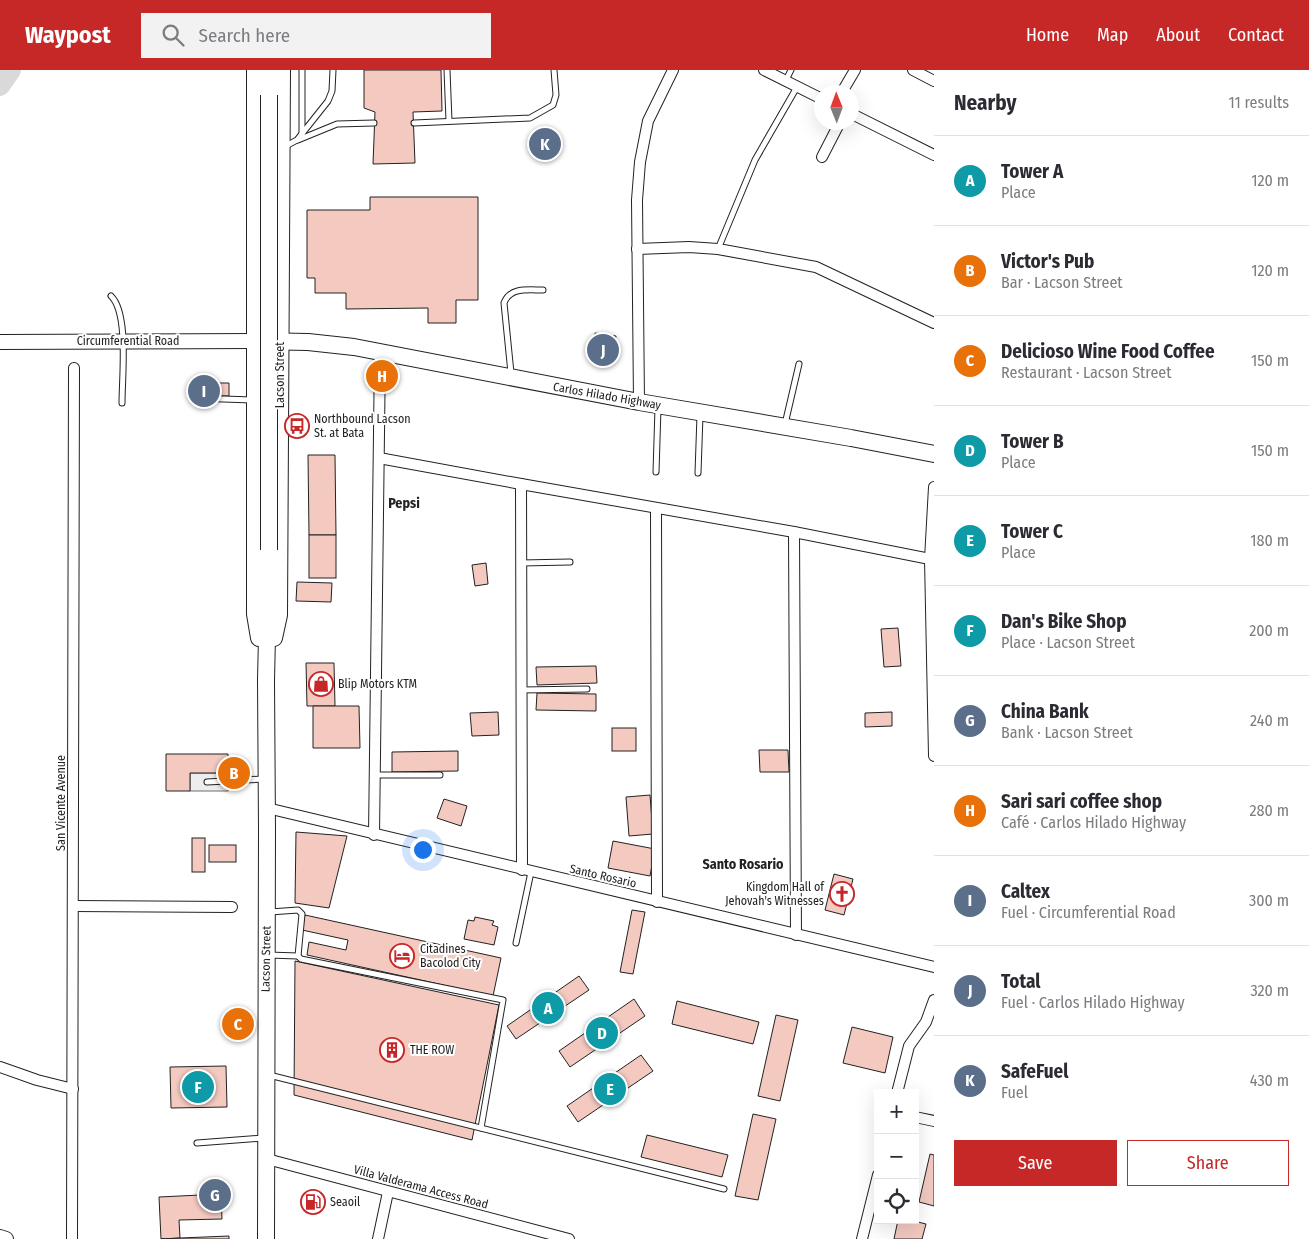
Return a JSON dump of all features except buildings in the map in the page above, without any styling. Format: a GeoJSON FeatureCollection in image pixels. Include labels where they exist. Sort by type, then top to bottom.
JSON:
{"type":"FeatureCollection","features":[{"type":"Feature","properties":{"kind":"main road","name":"Lacson Street"},"geometry":{"type":"LineString","coordinates":[[255,70],[255,614],[266,680]]}},
{"type":"Feature","properties":{"kind":"main road","name":"Lacson Street"},"geometry":{"type":"LineString","coordinates":[[266,1239],[266,680],[270,70]]}},
{"type":"Feature","properties":{"kind":"main road","name":"Lacson Street"},"geometry":{"type":"LineString","coordinates":[[266,680],[279,615],[282,70]]}},
{"type":"Feature","properties":{"kind":"main road","name":"Circumferential Road"},"geometry":{"type":"LineString","coordinates":[[0,342],[256,341]]}},
{"type":"Feature","properties":{"kind":"main road","name":"Carlos Hilado Highway"},"geometry":{"type":"LineString","coordinates":[[256,341],[332,344],[658,406],[934,454]]}},
{"type":"Feature","properties":{"kind":"main road"},"geometry":{"type":"LineString","coordinates":[[0,1236],[6,1239]]}},
{"type":"Feature","properties":{"kind":"street"},"geometry":{"type":"LineString","coordinates":[[639,402],[637,200],[640,162],[648,121],[673,70]]}},
{"type":"Feature","properties":{"kind":"street"},"geometry":{"type":"LineString","coordinates":[[846,85],[855,70]]}},
{"type":"Feature","properties":{"kind":"street"},"geometry":{"type":"LineString","coordinates":[[913,70],[934,81]]}},
{"type":"Feature","properties":{"kind":"street"},"geometry":{"type":"LineString","coordinates":[[767,71],[814,95]]}},
{"type":"Feature","properties":{"kind":"street"},"geometry":{"type":"LineString","coordinates":[[859,118],[934,155]]}},
{"type":"Feature","properties":{"kind":"street"},"geometry":{"type":"LineString","coordinates":[[822,157],[836,130]]}},
{"type":"Feature","properties":{"kind":"street"},"geometry":{"type":"LineString","coordinates":[[637,249],[718,249],[816,266],[934,323]]}},
{"type":"Feature","properties":{"kind":"street"},"geometry":{"type":"LineString","coordinates":[[374,835],[380,352]]}},
{"type":"Feature","properties":{"kind":"street","name":"San Vicente Avenue"},"geometry":{"type":"LineString","coordinates":[[72,1239],[74,368]]}},
{"type":"Feature","properties":{"kind":"street"},"geometry":{"type":"LineString","coordinates":[[378,458],[794,532],[930,559]]}},
{"type":"Feature","properties":{"kind":"street"},"geometry":{"type":"LineString","coordinates":[[521,484],[520,690],[526,871]]}},
{"type":"Feature","properties":{"kind":"street"},"geometry":{"type":"LineString","coordinates":[[934,487],[930,559],[934,756]]}},
{"type":"Feature","properties":{"kind":"street"},"geometry":{"type":"LineString","coordinates":[[656,508],[657,902]]}},
{"type":"Feature","properties":{"kind":"street"},"geometry":{"type":"LineString","coordinates":[[794,532],[796,935]]}},
{"type":"Feature","properties":{"kind":"street","name":"Santo Rosario"},"geometry":{"type":"LineString","coordinates":[[267,808],[934,967]]}},
{"type":"Feature","properties":{"kind":"street"},"geometry":{"type":"LineString","coordinates":[[73,906],[232,907]]}},
{"type":"Feature","properties":{"kind":"street"},"geometry":{"type":"LineString","coordinates":[[899,1089],[908,1046],[926,1022],[934,1000]]}},
{"type":"Feature","properties":{"kind":"street"},"geometry":{"type":"LineString","coordinates":[[0,1067],[37,1080],[73,1089]]}},
{"type":"Feature","properties":{"kind":"street"},"geometry":{"type":"LineString","coordinates":[[919,1118],[934,1120]]}},
{"type":"Feature","properties":{"kind":"street","name":"Villa Valderama Access Road"},"geometry":{"type":"LineString","coordinates":[[267,1159],[569,1239]]}},
{"type":"Feature","properties":{"kind":"street"},"geometry":{"type":"LineString","coordinates":[[862,1239],[877,1179]]}},
{"type":"Feature","properties":{"kind":"street"},"geometry":{"type":"LineString","coordinates":[[378,1239],[388,1192]]}},
{"type":"Feature","properties":{"kind":"lane"},"geometry":{"type":"LineString","coordinates":[[302,70],[302,135]]}},
{"type":"Feature","properties":{"kind":"lane"},"geometry":{"type":"LineString","coordinates":[[297,140],[328,101],[332,91],[334,70]]}},
{"type":"Feature","properties":{"kind":"lane"},"geometry":{"type":"LineString","coordinates":[[447,70],[449,121]]}},
{"type":"Feature","properties":{"kind":"lane"},"geometry":{"type":"LineString","coordinates":[[414,122],[530,118],[553,106],[556,95],[554,70]]}},
{"type":"Feature","properties":{"kind":"lane"},"geometry":{"type":"LineString","coordinates":[[785,81],[791,70]]}},
{"type":"Feature","properties":{"kind":"lane"},"geometry":{"type":"LineString","coordinates":[[718,249],[756,160],[797,87]]}},
{"type":"Feature","properties":{"kind":"lane"},"geometry":{"type":"LineString","coordinates":[[281,148],[337,124],[374,123]]}},
{"type":"Feature","properties":{"kind":"lane"},"geometry":{"type":"LineString","coordinates":[[512,379],[504,303],[506,296],[512,292],[542,290]]}},
{"type":"Feature","properties":{"kind":"lane"},"geometry":{"type":"LineString","coordinates":[[111,296],[116,301],[122,318],[122,403]]}},
{"type":"Feature","properties":{"kind":"lane"},"geometry":{"type":"LineString","coordinates":[[785,427],[798,364]]}},
{"type":"Feature","properties":{"kind":"lane"},"geometry":{"type":"LineString","coordinates":[[195,398],[256,400]]}},
{"type":"Feature","properties":{"kind":"lane"},"geometry":{"type":"LineString","coordinates":[[656,472],[658,406]]}},
{"type":"Feature","properties":{"kind":"lane"},"geometry":{"type":"LineString","coordinates":[[698,473],[700,412]]}},
{"type":"Feature","properties":{"kind":"lane"},"geometry":{"type":"LineString","coordinates":[[521,562],[570,562]]}},
{"type":"Feature","properties":{"kind":"lane"},"geometry":{"type":"LineString","coordinates":[[520,690],[587,689]]}},
{"type":"Feature","properties":{"kind":"lane"},"geometry":{"type":"LineString","coordinates":[[375,775],[440,775]]}},
{"type":"Feature","properties":{"kind":"lane"},"geometry":{"type":"LineString","coordinates":[[206,782],[266,779]]}},
{"type":"Feature","properties":{"kind":"lane"},"geometry":{"type":"LineString","coordinates":[[516,943],[526,871]]}},
{"type":"Feature","properties":{"kind":"lane"},"geometry":{"type":"LineString","coordinates":[[267,912],[298,910],[302,914],[298,956]]}},
{"type":"Feature","properties":{"kind":"lane"},"geometry":{"type":"LineString","coordinates":[[267,955],[298,956],[301,959],[503,1000],[481,1128]]}},
{"type":"Feature","properties":{"kind":"lane"},"geometry":{"type":"LineString","coordinates":[[266,1074],[724,1189]]}},
{"type":"Feature","properties":{"kind":"lane"},"geometry":{"type":"LineString","coordinates":[[197,1143],[266,1138]]}},
{"type":"Feature","properties":{"kind":"shaded area"},"geometry":{"type":"Polygon","coordinates":[[[190,773],[228,773],[228,791],[190,791],[190,773]]]}},
{"type":"Feature","properties":{"kind":"waterway"},"geometry":{"type":"LineString","coordinates":[[0,86],[11,70]]}},
{"type":"Feature","properties":{"kind":"place","name":"SafeFuel"},"geometry":{"type":"Point","coordinates":[545,144]}},
{"type":"Feature","properties":{"kind":"place","name":"Total"},"geometry":{"type":"Point","coordinates":[603,350]}},
{"type":"Feature","properties":{"kind":"place","name":"Sari sari coffee shop"},"geometry":{"type":"Point","coordinates":[382,376]}},
{"type":"Feature","properties":{"kind":"place","name":"Caltex"},"geometry":{"type":"Point","coordinates":[204,391]}},
{"type":"Feature","properties":{"kind":"place","name":"Northbound Lacson St. at Bata"},"geometry":{"type":"Point","coordinates":[297,426]}},
{"type":"Feature","properties":{"kind":"place","name":"Blip Motors KTM"},"geometry":{"type":"Point","coordinates":[321,684]}},
{"type":"Feature","properties":{"kind":"place","name":"Victor's Pub"},"geometry":{"type":"Point","coordinates":[234,773]}},
{"type":"Feature","properties":{"kind":"place","name":"Kingdom Hall of Jehovah's Witnesses"},"geometry":{"type":"Point","coordinates":[842,894]}},
{"type":"Feature","properties":{"kind":"place","name":"Citadines Bacolod City"},"geometry":{"type":"Point","coordinates":[402,956]}},
{"type":"Feature","properties":{"kind":"place","name":"Tower A"},"geometry":{"type":"Point","coordinates":[548,1008]}},
{"type":"Feature","properties":{"kind":"place","name":"Delicioso Wine Food Coffee"},"geometry":{"type":"Point","coordinates":[238,1024]}},
{"type":"Feature","properties":{"kind":"place","name":"Tower B"},"geometry":{"type":"Point","coordinates":[602,1033]}},
{"type":"Feature","properties":{"kind":"place","name":"THE ROW"},"geometry":{"type":"Point","coordinates":[392,1050]}},
{"type":"Feature","properties":{"kind":"place","name":"Dan's Bike Shop"},"geometry":{"type":"Point","coordinates":[198,1087]}},
{"type":"Feature","properties":{"kind":"place","name":"Tower C"},"geometry":{"type":"Point","coordinates":[610,1089]}},
{"type":"Feature","properties":{"kind":"place","name":"China Bank"},"geometry":{"type":"Point","coordinates":[215,1195]}},
{"type":"Feature","properties":{"kind":"place","name":"Seaoil"},"geometry":{"type":"Point","coordinates":[313,1202]}},
{"type":"Feature","properties":{"kind":"district","name":"Pepsi"},"geometry":{"type":"Point","coordinates":[404,503]}},
{"type":"Feature","properties":{"kind":"district","name":"Santo Rosario"},"geometry":{"type":"Point","coordinates":[743,864]}}]}
